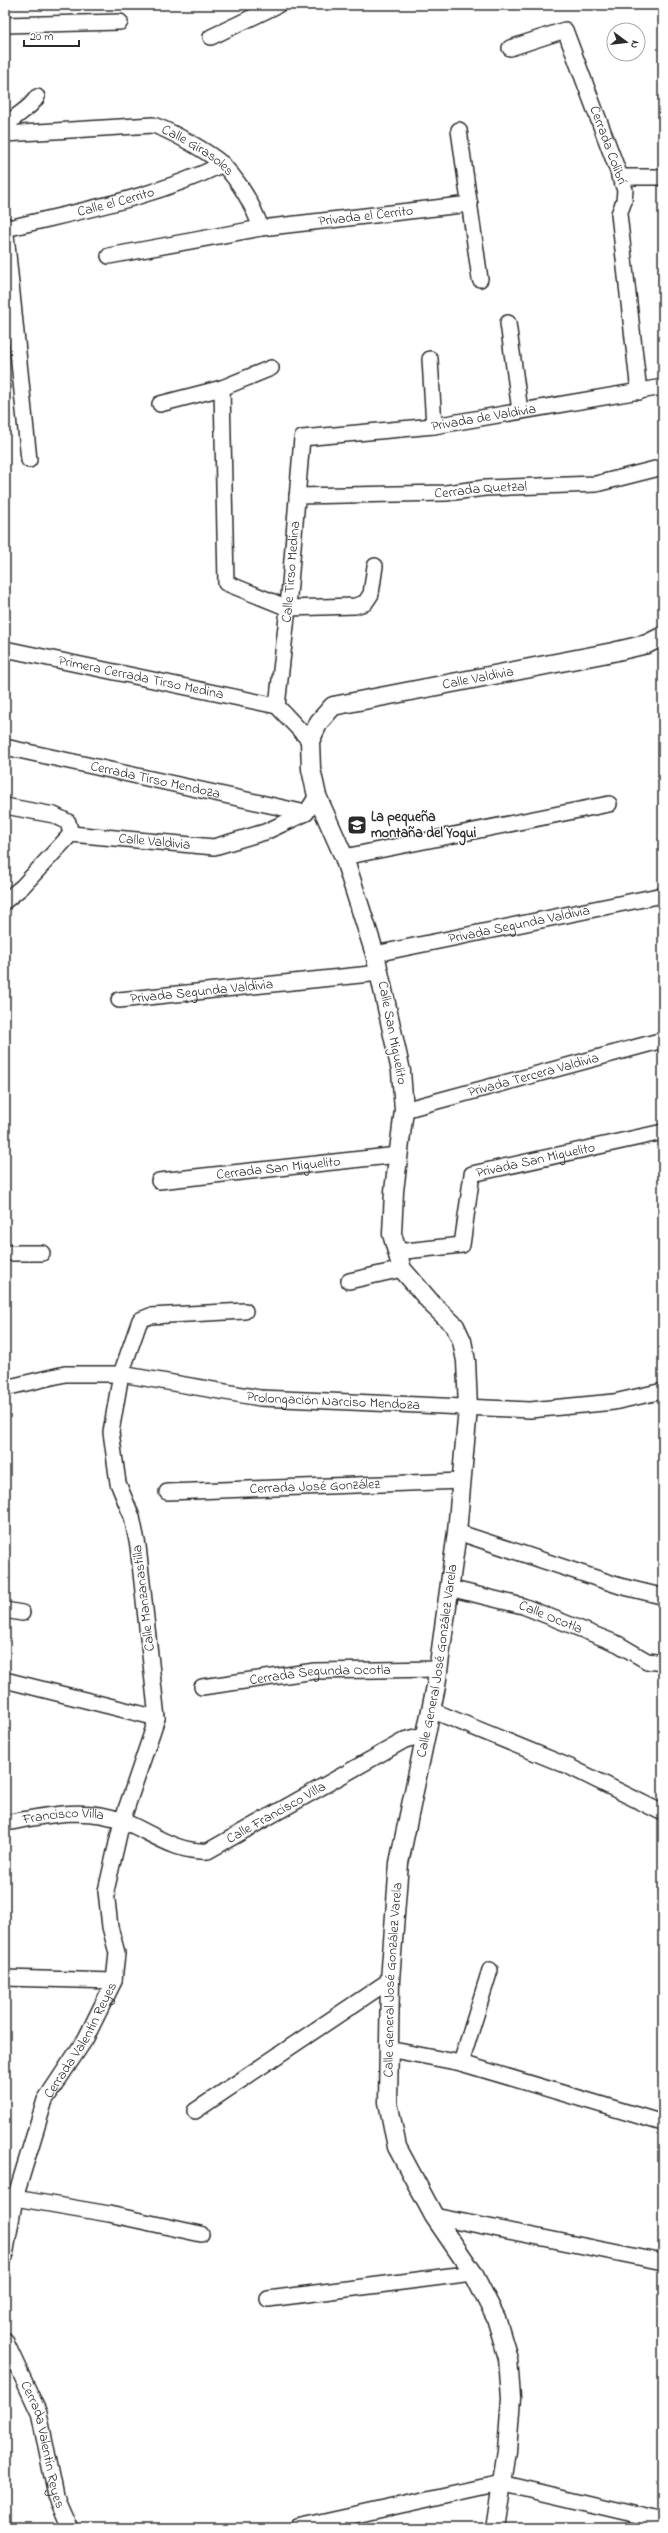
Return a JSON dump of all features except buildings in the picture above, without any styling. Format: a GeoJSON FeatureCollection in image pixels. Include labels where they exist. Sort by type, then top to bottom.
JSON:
{"type":"FeatureCollection","features":[{"type":"Feature","properties":{"kind":"street"},"geometry":{"type":"LineString","coordinates":[[211,37],[278,5]]}},
{"type":"Feature","properties":{"kind":"street"},"geometry":{"type":"LineString","coordinates":[[5,25],[120,22]]}},
{"type":"Feature","properties":{"kind":"street","name":"Cerrada Colibrí"},"geometry":{"type":"LineString","coordinates":[[510,48],[565,30],[625,190],[624,201],[619,214],[639,392]]}},
{"type":"Feature","properties":{"kind":"street"},"geometry":{"type":"LineString","coordinates":[[5,128],[9,121],[31,107],[37,96]]}},
{"type":"Feature","properties":{"kind":"street","name":"Calle Girasoles"},"geometry":{"type":"LineString","coordinates":[[5,134],[153,125],[166,129],[223,164],[252,203],[261,228]]}},
{"type":"Feature","properties":{"kind":"street"},"geometry":{"type":"LineString","coordinates":[[459,130],[480,278]]}},
{"type":"Feature","properties":{"kind":"street","name":"Calle el Cerrito"},"geometry":{"type":"LineString","coordinates":[[5,229],[151,194],[186,182],[223,164]]}},
{"type":"Feature","properties":{"kind":"street"},"geometry":{"type":"LineString","coordinates":[[619,177],[663,177]]}},
{"type":"Feature","properties":{"kind":"street","name":"Privada el Cerrito"},"geometry":{"type":"LineString","coordinates":[[109,256],[261,228],[470,204]]}},
{"type":"Feature","properties":{"kind":"street"},"geometry":{"type":"LineString","coordinates":[[5,225],[29,460]]}},
{"type":"Feature","properties":{"kind":"street"},"geometry":{"type":"LineString","coordinates":[[508,322],[520,411]]}},
{"type":"Feature","properties":{"kind":"street"},"geometry":{"type":"LineString","coordinates":[[430,359],[434,426]]}},
{"type":"Feature","properties":{"kind":"street"},"geometry":{"type":"LineString","coordinates":[[160,404],[222,388],[270,368]]}},
{"type":"Feature","properties":{"kind":"street","name":"Privada de Valdivia"},"geometry":{"type":"LineString","coordinates":[[302,438],[434,426],[663,387]]}},
{"type":"Feature","properties":{"kind":"street"},"geometry":{"type":"LineString","coordinates":[[222,388],[226,583],[288,608],[355,606],[366,603],[371,594],[375,566]]}},
{"type":"Feature","properties":{"kind":"street","name":"Calle Tirso Medina"},"geometry":{"type":"LineString","coordinates":[[277,706],[288,608],[302,438]]}},
{"type":"Feature","properties":{"kind":"street","name":"Cerrada Quetzal"},"geometry":{"type":"LineString","coordinates":[[297,496],[446,493],[485,488],[596,484],[663,467]]}},
{"type":"Feature","properties":{"kind":"street","name":"Calle Valdivia"},"geometry":{"type":"LineString","coordinates":[[310,741],[319,722],[333,706],[613,652],[647,644],[663,636]]}},
{"type":"Feature","properties":{"kind":"street","name":"Primera Cerrada Tirso Medina"},"geometry":{"type":"LineString","coordinates":[[5,649],[277,706]]}},
{"type":"Feature","properties":{"kind":"street"},"geometry":{"type":"LineString","coordinates":[[277,706],[310,741]]}},
{"type":"Feature","properties":{"kind":"street","name":"Calle San Miguelito"},"geometry":{"type":"LineString","coordinates":[[310,741],[311,769],[317,796],[344,857],[374,954],[380,974],[401,1071],[404,1110],[398,1154],[392,1234],[399,1261],[433,1305],[455,1326],[462,1341],[466,1361],[468,1408]]}},
{"type":"Feature","properties":{"kind":"street","name":"Cerrada Tirso Mendoza"},"geometry":{"type":"LineString","coordinates":[[5,747],[306,813]]}},
{"type":"Feature","properties":{"kind":"street"},"geometry":{"type":"LineString","coordinates":[[306,813],[317,796]]}},
{"type":"Feature","properties":{"kind":"street"},"geometry":{"type":"LineString","coordinates":[[344,857],[610,804]]}},
{"type":"Feature","properties":{"kind":"street"},"geometry":{"type":"LineString","coordinates":[[5,806],[54,815],[68,822],[71,834],[22,887],[5,901]]}},
{"type":"Feature","properties":{"kind":"street","name":"Calle Valdivia"},"geometry":{"type":"LineString","coordinates":[[71,834],[214,847],[265,832],[306,813]]}},
{"type":"Feature","properties":{"kind":"street","name":"Privada Segunda Valdivia"},"geometry":{"type":"LineString","coordinates":[[374,954],[663,895]]}},
{"type":"Feature","properties":{"kind":"street","name":"Privada Segunda Valdivia"},"geometry":{"type":"LineString","coordinates":[[119,1000],[380,974]]}},
{"type":"Feature","properties":{"kind":"street","name":"Privada Tercera Valdivia"},"geometry":{"type":"LineString","coordinates":[[404,1110],[663,1040]]}},
{"type":"Feature","properties":{"kind":"street","name":"Privada San Miguelito"},"geometry":{"type":"LineString","coordinates":[[399,1261],[462,1245],[472,1174],[663,1132]]}},
{"type":"Feature","properties":{"kind":"street","name":"Cerrada San Miguelito"},"geometry":{"type":"LineString","coordinates":[[159,1181],[398,1154]]}},
{"type":"Feature","properties":{"kind":"street"},"geometry":{"type":"LineString","coordinates":[[5,1253],[42,1253]]}},
{"type":"Feature","properties":{"kind":"street"},"geometry":{"type":"LineString","coordinates":[[349,1281],[399,1261]]}},
{"type":"Feature","properties":{"kind":"street","name":"Calle Manzanastilla"},"geometry":{"type":"LineString","coordinates":[[122,1821],[157,1718],[138,1546],[132,1516],[118,1483],[111,1432],[121,1374],[140,1320],[150,1316],[245,1311]]}},
{"type":"Feature","properties":{"kind":"street","name":"Prolongación Narciso Mendoza"},"geometry":{"type":"LineString","coordinates":[[5,1388],[65,1374],[121,1374],[260,1398],[530,1410],[614,1402],[663,1391]]}},
{"type":"Feature","properties":{"kind":"street","name":"Calle General José González Varela"},"geometry":{"type":"LineString","coordinates":[[468,1408],[457,1532],[438,1669],[427,1734],[399,1863],[390,1980],[388,2102],[397,2147],[434,2216],[473,2273],[496,2318],[508,2358],[511,2398],[507,2451],[495,2528]]}},
{"type":"Feature","properties":{"kind":"street","name":"Cerrada José González"},"geometry":{"type":"LineString","coordinates":[[167,1492],[462,1481]]}},
{"type":"Feature","properties":{"kind":"street"},"geometry":{"type":"LineString","coordinates":[[457,1532],[620,1586],[657,1594]]}},
{"type":"Feature","properties":{"kind":"street","name":"Calle Ocotla"},"geometry":{"type":"LineString","coordinates":[[449,1588],[523,1606],[618,1644],[647,1661],[663,1663]]}},
{"type":"Feature","properties":{"kind":"street"},"geometry":{"type":"LineString","coordinates":[[5,1610],[22,1613]]}},
{"type":"Feature","properties":{"kind":"street","name":"Cerrada Segunda Ocotla"},"geometry":{"type":"LineString","coordinates":[[202,1687],[315,1671],[438,1669]]}},
{"type":"Feature","properties":{"kind":"street"},"geometry":{"type":"LineString","coordinates":[[5,1680],[157,1718]]}},
{"type":"Feature","properties":{"kind":"street"},"geometry":{"type":"LineString","coordinates":[[431,1710],[570,1768],[663,1813]]}},
{"type":"Feature","properties":{"kind":"street","name":"Calle Francisco Villa"},"geometry":{"type":"LineString","coordinates":[[122,1821],[178,1848],[194,1852],[208,1851],[405,1740],[427,1734]]}},
{"type":"Feature","properties":{"kind":"street","name":"Francisco Villa"},"geometry":{"type":"LineString","coordinates":[[5,1823],[67,1812],[95,1815],[122,1821]]}},
{"type":"Feature","properties":{"kind":"street","name":"Cerrada Valentín Reyes"},"geometry":{"type":"LineString","coordinates":[[5,2256],[16,2198],[45,2100],[86,2038],[114,1981],[117,1953],[110,1927],[106,1891],[122,1821]]}},
{"type":"Feature","properties":{"kind":"street"},"geometry":{"type":"LineString","coordinates":[[461,2063],[490,1970]]}},
{"type":"Feature","properties":{"kind":"street"},"geometry":{"type":"LineString","coordinates":[[5,1978],[114,1981]]}},
{"type":"Feature","properties":{"kind":"street"},"geometry":{"type":"LineString","coordinates":[[195,2111],[390,1980]]}},
{"type":"Feature","properties":{"kind":"street"},"geometry":{"type":"LineString","coordinates":[[388,2049],[461,2063],[663,2123]]}},
{"type":"Feature","properties":{"kind":"street"},"geometry":{"type":"LineString","coordinates":[[16,2198],[109,2214],[201,2234]]}},
{"type":"Feature","properties":{"kind":"street"},"geometry":{"type":"LineString","coordinates":[[434,2216],[663,2262]]}},
{"type":"Feature","properties":{"kind":"street"},"geometry":{"type":"LineString","coordinates":[[268,2299],[473,2273]]}},
{"type":"Feature","properties":{"kind":"street","name":"Cerrada Valentín Reyes"},"geometry":{"type":"LineString","coordinates":[[5,2340],[39,2413],[56,2496],[70,2528]]}},
{"type":"Feature","properties":{"kind":"street"},"geometry":{"type":"LineString","coordinates":[[297,2528],[501,2483],[663,2521]]}},
{"type":"Feature","properties":{"kind":"place","name":"La pequeña montaña del Yogui"},"geometry":{"type":"Point","coordinates":[357,825]}}]}
